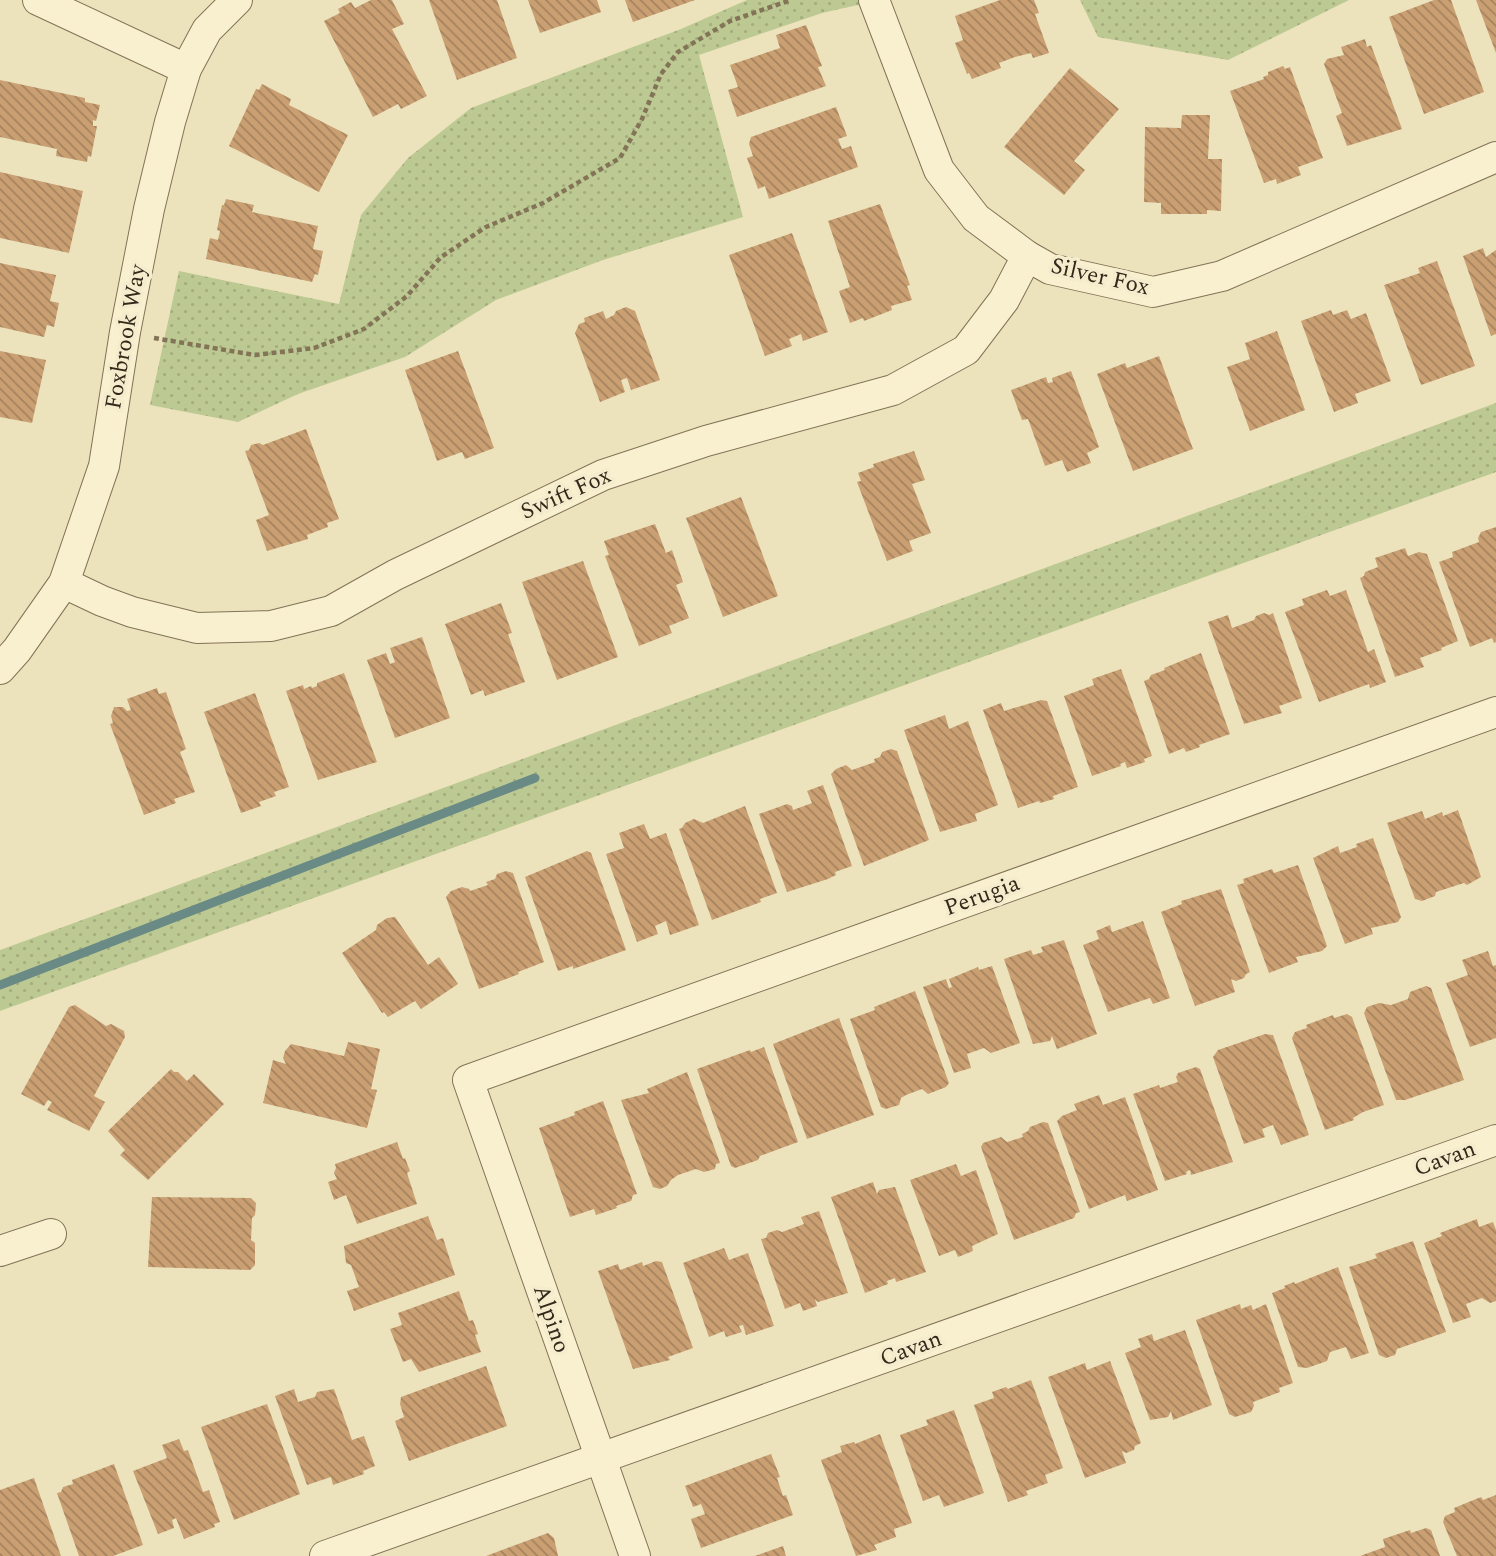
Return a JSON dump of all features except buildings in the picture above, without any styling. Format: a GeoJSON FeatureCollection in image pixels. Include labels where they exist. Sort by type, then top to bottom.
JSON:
{"type":"FeatureCollection","features":[{"type":"Feature","properties":{"kind":"street"},"geometry":{"type":"LineString","coordinates":[[38,0],[186,69]]}},
{"type":"Feature","properties":{"kind":"street","name":"Foxbrook Way"},"geometry":{"type":"LineString","coordinates":[[0,668],[17,650],[64,583],[104,466],[125,332],[149,209],[170,122],[186,69],[207,30],[237,0]]}},
{"type":"Feature","properties":{"kind":"street","name":"Silver Fox"},"geometry":{"type":"LineString","coordinates":[[874,0],[939,170],[976,218],[1027,256],[1050,269],[1153,292],[1222,276],[1496,157]]}},
{"type":"Feature","properties":{"kind":"street","name":"Swift Fox"},"geometry":{"type":"LineString","coordinates":[[64,583],[132,612],[197,628],[271,626],[331,611],[395,575],[603,475],[706,441],[893,390],[966,350],[1004,300],[1027,256]]}},
{"type":"Feature","properties":{"kind":"street","name":"Perugia"},"geometry":{"type":"LineString","coordinates":[[468,1080],[1494,721]]}},
{"type":"Feature","properties":{"kind":"street","name":"Alpino"},"geometry":{"type":"LineString","coordinates":[[468,1080],[635,1556]]}},
{"type":"Feature","properties":{"kind":"street","name":"Cavan"},"geometry":{"type":"LineString","coordinates":[[325,1556],[1496,1140]]}},
{"type":"Feature","properties":{"kind":"street"},"geometry":{"type":"LineString","coordinates":[[0,1251],[51,1234]]}},
{"type":"Feature","properties":{"kind":"path"},"geometry":{"type":"LineString","coordinates":[[125,332],[255,355],[314,348],[364,329],[407,296],[441,257],[486,227],[543,203],[620,158],[642,118],[661,74],[678,51],[730,20],[790,0]]}},
{"type":"Feature","properties":{"kind":"green space"},"geometry":{"type":"Polygon","coordinates":[[[747,0],[880,0],[822,13],[699,55],[743,217],[603,260],[496,300],[405,357],[298,394],[238,422],[150,405],[179,271],[339,304],[361,215],[408,158],[471,108],[681,29],[747,0]]]}},
{"type":"Feature","properties":{"kind":"green space"},"geometry":{"type":"Polygon","coordinates":[[[1080,0],[1349,0],[1228,60],[1098,37],[1080,0]]]}},
{"type":"Feature","properties":{"kind":"green space"},"geometry":{"type":"Polygon","coordinates":[[[1496,403],[1496,472],[0,1011],[0,950],[1496,403]]]}},
{"type":"Feature","properties":{"kind":"waterway"},"geometry":{"type":"LineString","coordinates":[[0,985],[535,778]]}}]}
